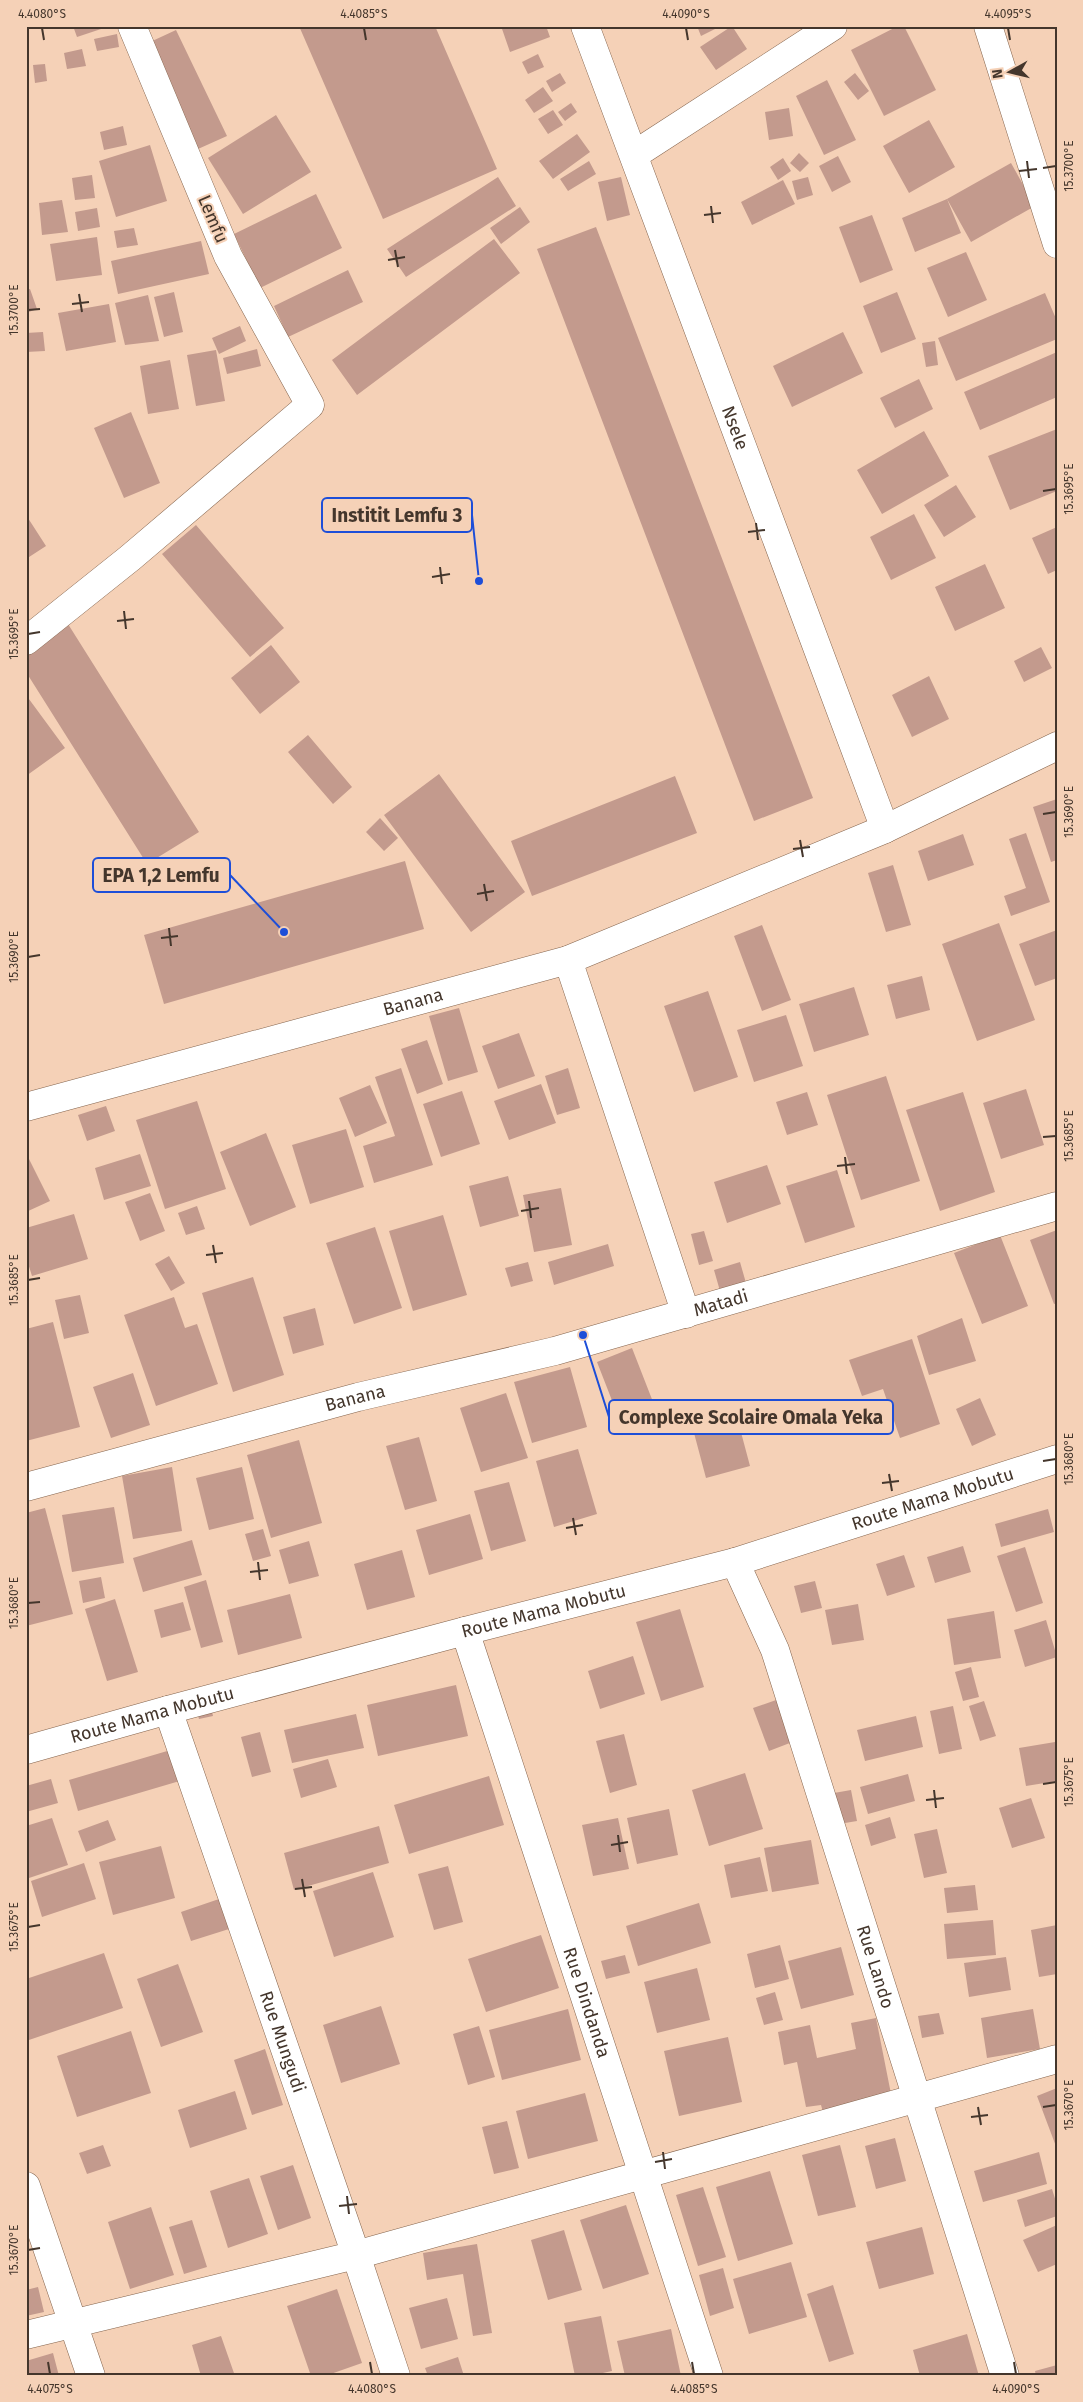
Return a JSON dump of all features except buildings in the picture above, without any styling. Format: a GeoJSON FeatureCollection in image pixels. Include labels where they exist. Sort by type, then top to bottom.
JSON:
{"type":"FeatureCollection","features":[{"type":"Feature","properties":{"kind":"street","name":"Lemfu"},"geometry":{"type":"LineString","coordinates":[[26,641],[130,558],[310,405],[228,256],[132,26]]}},
{"type":"Feature","properties":{"kind":"street","name":"Nsele"},"geometry":{"type":"LineString","coordinates":[[585,26],[885,829]]}},
{"type":"Feature","properties":{"kind":"street"},"geometry":{"type":"LineString","coordinates":[[634,155],[833,26]]}},
{"type":"Feature","properties":{"kind":"street"},"geometry":{"type":"LineString","coordinates":[[988,26],[1057,244]]}},
{"type":"Feature","properties":{"kind":"street","name":"Banana"},"geometry":{"type":"LineString","coordinates":[[26,1107],[568,960],[885,829],[1057,746]]}},
{"type":"Feature","properties":{"kind":"street","name":"Matadi"},"geometry":{"type":"LineString","coordinates":[[568,960],[686,1314],[1057,1206]]}},
{"type":"Feature","properties":{"kind":"street","name":"Banana"},"geometry":{"type":"LineString","coordinates":[[26,1487],[358,1397],[555,1351],[686,1314]]}},
{"type":"Feature","properties":{"kind":"street","name":"Route Mama Mobutu"},"geometry":{"type":"LineString","coordinates":[[26,1750],[465,1630],[735,1562],[1057,1460]]}},
{"type":"Feature","properties":{"kind":"street","name":"Rue Lando"},"geometry":{"type":"LineString","coordinates":[[735,1562],[775,1650],[1005,2376]]}},
{"type":"Feature","properties":{"kind":"street","name":"Rue Dindanda"},"geometry":{"type":"LineString","coordinates":[[465,1630],[641,2175],[709,2376]]}},
{"type":"Feature","properties":{"kind":"street","name":"Rue Mungudi"},"geometry":{"type":"LineString","coordinates":[[168,1710],[396,2376]]}},
{"type":"Feature","properties":{"kind":"street"},"geometry":{"type":"LineString","coordinates":[[26,2335],[73,2322],[356,2255],[1057,2059]]}},
{"type":"Feature","properties":{"kind":"street"},"geometry":{"type":"LineString","coordinates":[[26,2186],[91,2376]]}},
{"type":"Feature","properties":{"kind":"place","name":"Institit Lemfu 3"},"geometry":{"type":"Point","coordinates":[479,581]}},
{"type":"Feature","properties":{"kind":"place","name":"EPA 1,2 Lemfu"},"geometry":{"type":"Point","coordinates":[284,932]}},
{"type":"Feature","properties":{"kind":"place","name":"Complexe Scolaire Omala Yeka"},"geometry":{"type":"Point","coordinates":[583,1335]}}]}
